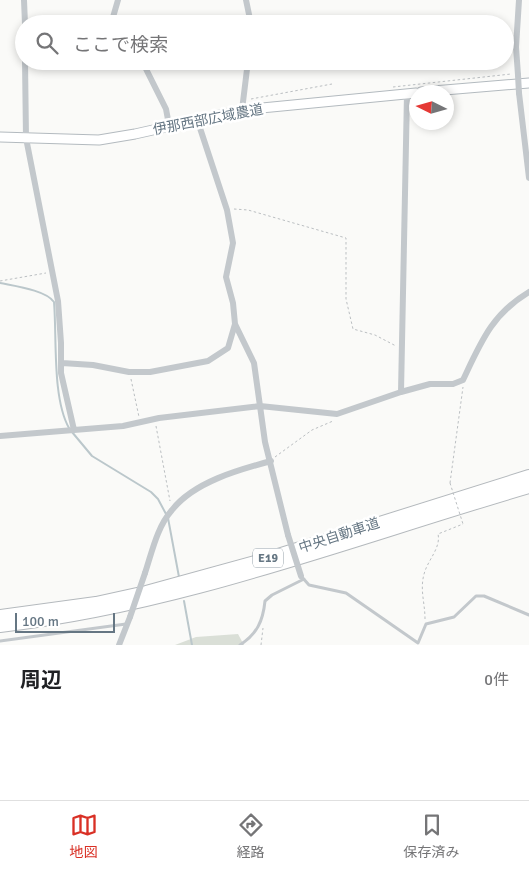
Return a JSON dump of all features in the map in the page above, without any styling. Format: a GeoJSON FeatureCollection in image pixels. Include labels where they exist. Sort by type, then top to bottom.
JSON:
{"type":"FeatureCollection","features":[{"type":"Feature","properties":{"kind":"highway","name":"中央自動車道"},"geometry":{"type":"LineString","coordinates":[[0,623],[154,590],[277,556],[529,476]]}},
{"type":"Feature","properties":{"kind":"highway","name":"中央自動車道"},"geometry":{"type":"LineString","coordinates":[[0,623],[98,612],[200,588],[529,487]]}},
{"type":"Feature","properties":{"kind":"street"},"geometry":{"type":"LineString","coordinates":[[24,0],[25,15]]}},
{"type":"Feature","properties":{"kind":"street"},"geometry":{"type":"LineString","coordinates":[[114,15],[118,0]]}},
{"type":"Feature","properties":{"kind":"street"},"geometry":{"type":"LineString","coordinates":[[246,0],[250,15]]}},
{"type":"Feature","properties":{"kind":"street"},"geometry":{"type":"LineString","coordinates":[[519,0],[516,47],[517,74],[529,178]]}},
{"type":"Feature","properties":{"kind":"street"},"geometry":{"type":"LineString","coordinates":[[25,70],[26,138],[58,300],[61,373],[74,430]]}},
{"type":"Feature","properties":{"kind":"street"},"geometry":{"type":"LineString","coordinates":[[147,70],[166,108],[169,125]]}},
{"type":"Feature","properties":{"kind":"street"},"geometry":{"type":"LineString","coordinates":[[242,105],[247,70]]}},
{"type":"Feature","properties":{"kind":"street"},"geometry":{"type":"LineString","coordinates":[[454,89],[529,83]]}},
{"type":"Feature","properties":{"kind":"street","name":"伊那西部広域農道"},"geometry":{"type":"LineString","coordinates":[[0,137],[99,140],[135,134],[197,119],[242,105],[409,93]]}},
{"type":"Feature","properties":{"kind":"street"},"geometry":{"type":"LineString","coordinates":[[197,119],[226,208],[233,242],[226,277],[233,303],[235,324],[254,363],[265,442],[288,535],[303,578]]}},
{"type":"Feature","properties":{"kind":"street"},"geometry":{"type":"LineString","coordinates":[[401,392],[411,130]]}},
{"type":"Feature","properties":{"kind":"street"},"geometry":{"type":"LineString","coordinates":[[0,436],[74,430],[260,406],[340,414],[401,392],[430,384],[453,384],[463,380],[498,314],[529,292]]}},
{"type":"Feature","properties":{"kind":"street"},"geometry":{"type":"LineString","coordinates":[[62,362],[93,365],[129,372],[150,372],[208,361],[228,348],[235,324]]}},
{"type":"Feature","properties":{"kind":"street"},"geometry":{"type":"LineString","coordinates":[[119,645],[162,525],[172,509],[195,491],[233,471],[270,461]]}},
{"type":"Feature","properties":{"kind":"lane"},"geometry":{"type":"LineString","coordinates":[[240,645],[248,641],[263,620],[265,601],[272,595],[303,578],[309,585],[346,593],[418,644],[426,624],[454,617],[476,596],[484,596],[529,615]]}},
{"type":"Feature","properties":{"kind":"lane"},"geometry":{"type":"LineString","coordinates":[[0,641],[127,624]]}},
{"type":"Feature","properties":{"kind":"path"},"geometry":{"type":"LineString","coordinates":[[387,88],[517,74]]}},
{"type":"Feature","properties":{"kind":"path"},"geometry":{"type":"LineString","coordinates":[[242,105],[332,84]]}},
{"type":"Feature","properties":{"kind":"path"},"geometry":{"type":"LineString","coordinates":[[226,208],[248,210],[346,238],[346,299],[353,329],[375,334],[402,349]]}},
{"type":"Feature","properties":{"kind":"path"},"geometry":{"type":"LineString","coordinates":[[0,281],[52,272]]}},
{"type":"Feature","properties":{"kind":"path"},"geometry":{"type":"LineString","coordinates":[[129,372],[140,422]]}},
{"type":"Feature","properties":{"kind":"path"},"geometry":{"type":"LineString","coordinates":[[426,624],[421,595],[425,571],[439,540],[438,534],[463,524],[450,483],[463,380]]}},
{"type":"Feature","properties":{"kind":"path"},"geometry":{"type":"LineString","coordinates":[[270,461],[312,430],[341,417],[340,414]]}},
{"type":"Feature","properties":{"kind":"path"},"geometry":{"type":"LineString","coordinates":[[154,420],[172,509]]}},
{"type":"Feature","properties":{"kind":"path"},"geometry":{"type":"LineString","coordinates":[[261,645],[263,620]]}},
{"type":"Feature","properties":{"kind":"shaded area"},"geometry":{"type":"Polygon","coordinates":[[[238,634],[244,645],[175,645],[196,637],[238,634]]]}},
{"type":"Feature","properties":{"kind":"waterway"},"geometry":{"type":"LineString","coordinates":[[0,283],[44,294],[54,302],[56,367],[60,401],[69,428]]}},
{"type":"Feature","properties":{"kind":"waterway"},"geometry":{"type":"LineString","coordinates":[[72,432],[92,456],[151,492],[158,499],[166,514]]}},
{"type":"Feature","properties":{"kind":"waterway"},"geometry":{"type":"LineString","coordinates":[[168,518],[179,577]]}},
{"type":"Feature","properties":{"kind":"waterway"},"geometry":{"type":"LineString","coordinates":[[184,601],[192,645]]}}]}
